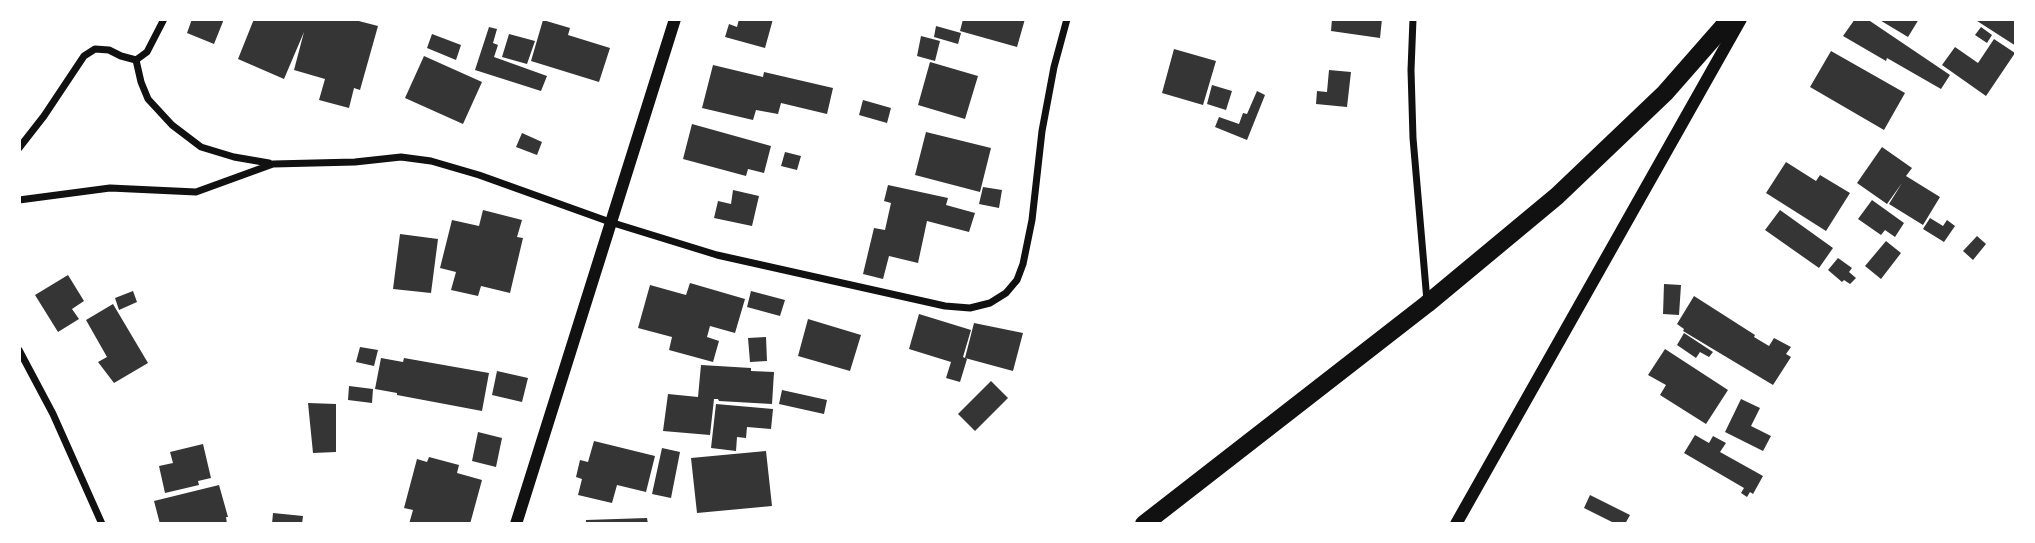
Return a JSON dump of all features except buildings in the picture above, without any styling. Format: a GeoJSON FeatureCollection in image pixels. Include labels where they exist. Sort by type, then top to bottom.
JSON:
{"type":"FeatureCollection","features":[{"type":"Feature","properties":{"kind":"main road"},"geometry":{"type":"LineString","coordinates":[[1144,524],[1427,304],[1557,196],[1665,93],[1730,19]]}},
{"type":"Feature","properties":{"kind":"street"},"geometry":{"type":"LineString","coordinates":[[136,60],[147,51],[164,19]]}},
{"type":"Feature","properties":{"kind":"street"},"geometry":{"type":"LineString","coordinates":[[516,524],[675,19]]}},
{"type":"Feature","properties":{"kind":"street"},"geometry":{"type":"LineString","coordinates":[[136,60],[148,99],[172,125],[201,147],[234,157],[273,164],[355,162],[401,157],[431,161],[717,255],[944,306],[970,309],[990,303],[1006,293],[1017,280],[1029,243],[1042,131],[1054,67],[1067,19]]}},
{"type":"Feature","properties":{"kind":"street"},"geometry":{"type":"LineString","coordinates":[[1413,19],[1413,138],[1427,304]]}},
{"type":"Feature","properties":{"kind":"street"},"geometry":{"type":"LineString","coordinates":[[1456,524],[1741,19]]}},
{"type":"Feature","properties":{"kind":"street"},"geometry":{"type":"LineString","coordinates":[[19,148],[84,56],[95,49],[109,50],[136,60]]}},
{"type":"Feature","properties":{"kind":"street"},"geometry":{"type":"LineString","coordinates":[[19,200],[110,188],[196,192],[273,164]]}},
{"type":"Feature","properties":{"kind":"street"},"geometry":{"type":"LineString","coordinates":[[19,350],[53,414],[102,524]]}}]}
